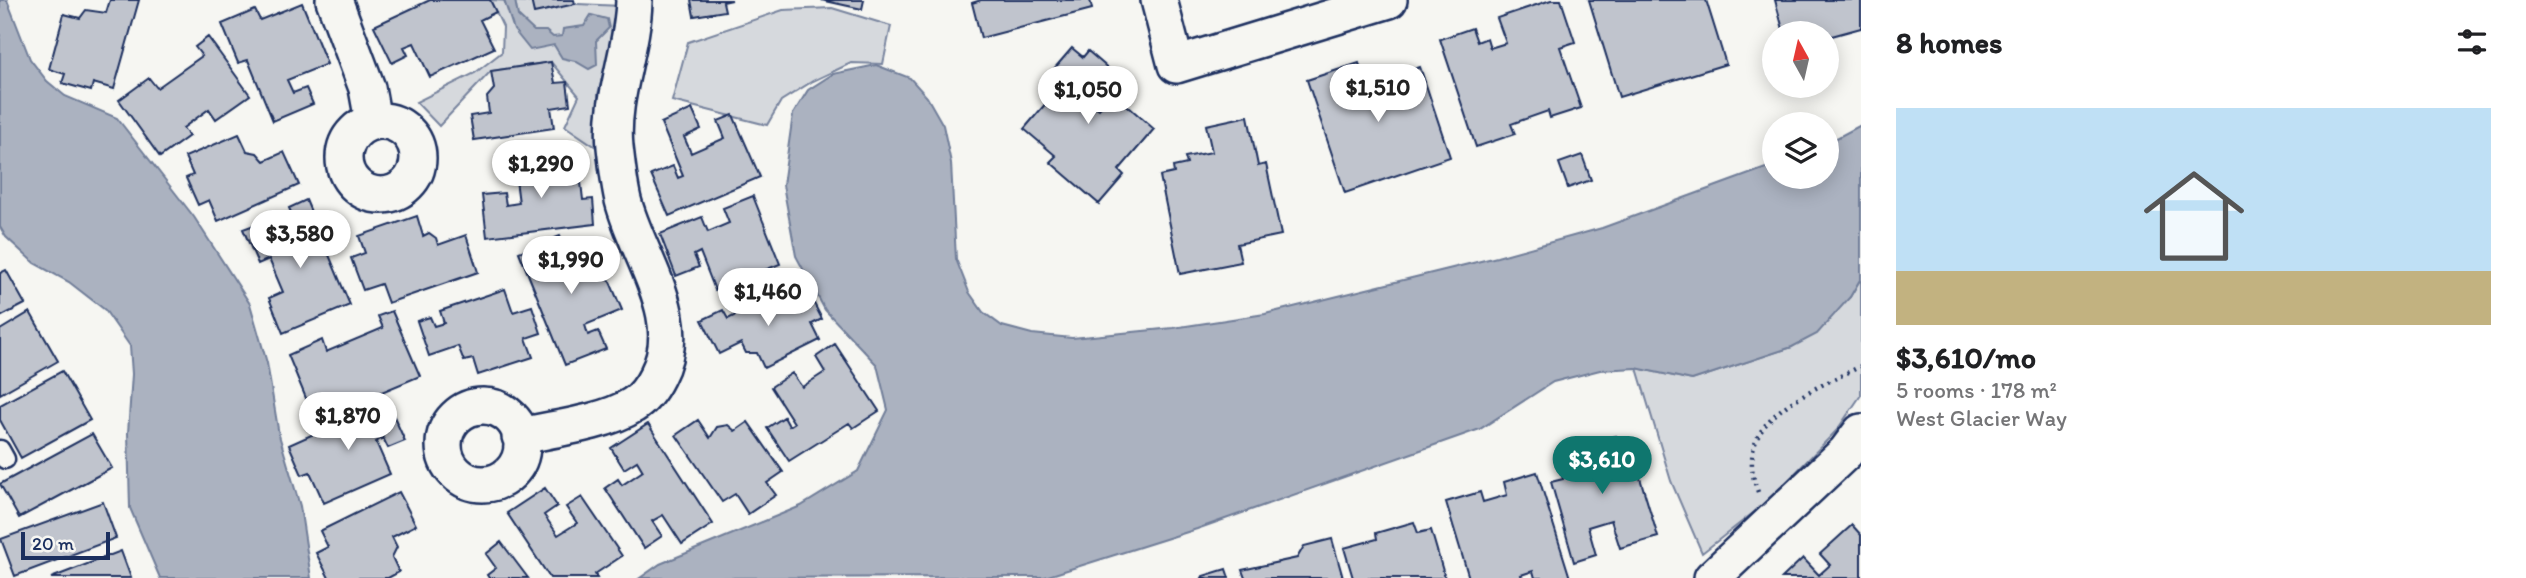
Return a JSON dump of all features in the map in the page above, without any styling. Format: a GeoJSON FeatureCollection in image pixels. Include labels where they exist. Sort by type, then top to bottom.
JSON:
{"type":"FeatureCollection","features":[{"type":"Feature","properties":{"kind":"street"},"geometry":{"type":"LineString","coordinates":[[334,0],[367,88],[373,121]]}},
{"type":"Feature","properties":{"kind":"street"},"geometry":{"type":"LineString","coordinates":[[520,436],[602,417],[634,404],[653,385],[664,363],[669,338],[663,312],[623,201],[615,146],[614,114],[633,24],[634,0]]}},
{"type":"Feature","properties":{"kind":"street"},"geometry":{"type":"LineString","coordinates":[[1159,0],[1176,65],[1389,0]]}},
{"type":"Feature","properties":{"kind":"street"},"geometry":{"type":"LineString","coordinates":[[1713,578],[1846,452],[1861,432]]}},
{"type":"Feature","properties":{"kind":"path"},"geometry":{"type":"LineString","coordinates":[[1773,521],[1757,489],[1750,460],[1760,431],[1785,404],[1861,366]]}},
{"type":"Feature","properties":{"kind":"shaded area"},"geometry":{"type":"Polygon","coordinates":[[[0,0],[7,0],[30,59],[47,81],[65,96],[117,118],[194,217],[250,304],[267,363],[279,435],[300,506],[311,578],[160,578],[130,508],[130,346],[105,310],[69,282],[34,263],[6,237],[0,227],[0,0]]]}},
{"type":"Feature","properties":{"kind":"shaded area"},"geometry":{"type":"Polygon","coordinates":[[[490,0],[621,6],[598,94],[599,149],[565,126],[579,96],[551,62],[491,71],[439,126],[416,102],[475,73],[502,52],[503,27],[490,0]]]}},
{"type":"Feature","properties":{"kind":"shaded area"},"geometry":{"type":"Polygon","coordinates":[[[504,0],[515,0],[518,16],[534,31],[546,31],[553,37],[562,36],[563,29],[584,26],[591,15],[607,19],[609,28],[596,41],[597,65],[589,69],[575,61],[562,58],[554,45],[530,50],[514,30],[504,0]]]}},
{"type":"Feature","properties":{"kind":"shaded area"},"geometry":{"type":"Polygon","coordinates":[[[832,8],[891,26],[883,64],[851,63],[813,81],[781,101],[767,125],[672,101],[688,42],[783,10],[832,8]]]}},
{"type":"Feature","properties":{"kind":"shaded area"},"geometry":{"type":"Polygon","coordinates":[[[876,65],[910,78],[927,97],[943,125],[951,163],[956,259],[969,292],[983,312],[1002,326],[1032,334],[1072,338],[1173,328],[1265,314],[1497,257],[1602,228],[1762,169],[1762,189],[1839,189],[1839,137],[1861,125],[1861,278],[1850,297],[1817,334],[1792,347],[1692,380],[1636,368],[1600,370],[1553,382],[1480,429],[1197,529],[1045,577],[640,578],[660,564],[801,506],[858,471],[888,410],[877,365],[825,310],[796,256],[783,185],[793,114],[808,90],[833,74],[876,65]]]}},
{"type":"Feature","properties":{"kind":"shaded area"},"geometry":{"type":"Polygon","coordinates":[[[1861,278],[1861,395],[1837,430],[1767,502],[1702,553],[1671,481],[1637,368],[1692,380],[1792,347],[1850,297],[1861,278]]]}},
{"type":"Feature","properties":{"kind":"building"},"geometry":{"type":"Polygon","coordinates":[[[110,0],[139,0],[114,89],[93,83],[91,91],[62,83],[65,74],[49,69],[64,14],[80,18],[86,10],[106,13],[110,0]]]}},
{"type":"Feature","properties":{"kind":"building"},"geometry":{"type":"Polygon","coordinates":[[[430,0],[490,0],[496,12],[480,20],[494,48],[430,77],[414,43],[404,47],[408,55],[392,63],[374,26],[430,0]]]}},
{"type":"Feature","properties":{"kind":"building"},"geometry":{"type":"Polygon","coordinates":[[[531,0],[574,0],[575,4],[534,13],[531,0]]]}},
{"type":"Feature","properties":{"kind":"building"},"geometry":{"type":"Polygon","coordinates":[[[691,0],[732,0],[723,2],[725,11],[694,16],[691,0]]]}},
{"type":"Feature","properties":{"kind":"building"},"geometry":{"type":"Polygon","coordinates":[[[821,0],[864,0],[862,9],[821,0]]]}},
{"type":"Feature","properties":{"kind":"building"},"geometry":{"type":"Polygon","coordinates":[[[981,0],[1090,0],[1092,9],[981,38],[972,3],[981,0]]]}},
{"type":"Feature","properties":{"kind":"building"},"geometry":{"type":"Polygon","coordinates":[[[1551,0],[1561,0],[1575,42],[1560,47],[1581,108],[1550,118],[1548,111],[1511,124],[1515,134],[1476,147],[1440,39],[1472,28],[1477,42],[1487,38],[1490,48],[1506,43],[1497,18],[1551,0]]]}},
{"type":"Feature","properties":{"kind":"building"},"geometry":{"type":"Polygon","coordinates":[[[1589,0],[1706,0],[1726,64],[1619,97],[1589,0]]]}},
{"type":"Feature","properties":{"kind":"building"},"geometry":{"type":"Polygon","coordinates":[[[1775,0],[1861,0],[1861,28],[1839,34],[1839,21],[1781,21],[1775,0]]]}},
{"type":"Feature","properties":{"kind":"building"},"geometry":{"type":"Polygon","coordinates":[[[302,3],[327,64],[287,80],[293,93],[306,88],[313,104],[273,121],[248,60],[238,63],[222,24],[255,10],[260,20],[302,3]]]}},
{"type":"Feature","properties":{"kind":"building"},"geometry":{"type":"Polygon","coordinates":[[[208,37],[250,95],[216,119],[209,109],[183,128],[189,136],[160,157],[119,100],[149,78],[157,88],[202,56],[195,47],[208,37]]]}},
{"type":"Feature","properties":{"kind":"building"},"geometry":{"type":"Polygon","coordinates":[[[1072,48],[1083,57],[1088,51],[1116,75],[1091,103],[1099,109],[1113,93],[1154,129],[1119,170],[1124,175],[1099,204],[1050,162],[1056,156],[1024,129],[1059,88],[1047,77],[1072,48]]]}},
{"type":"Feature","properties":{"kind":"building"},"geometry":{"type":"Polygon","coordinates":[[[551,62],[555,83],[567,82],[570,105],[551,108],[554,128],[474,140],[470,116],[489,113],[487,97],[494,89],[491,71],[551,62]]]}},
{"type":"Feature","properties":{"kind":"building"},"geometry":{"type":"Polygon","coordinates":[[[1359,63],[1371,98],[1376,96],[1369,76],[1394,68],[1396,75],[1420,67],[1450,157],[1345,193],[1307,80],[1359,63]]]}},
{"type":"Feature","properties":{"kind":"building"},"geometry":{"type":"Polygon","coordinates":[[[692,109],[701,129],[684,137],[691,153],[725,138],[718,121],[733,115],[760,177],[669,216],[651,175],[673,166],[678,178],[683,176],[661,123],[692,109]]]}},
{"type":"Feature","properties":{"kind":"building"},"geometry":{"type":"Polygon","coordinates":[[[1248,116],[1258,166],[1266,164],[1281,235],[1237,244],[1241,262],[1180,274],[1160,176],[1174,173],[1173,167],[1187,164],[1185,157],[1212,152],[1206,125],[1248,116]]]}},
{"type":"Feature","properties":{"kind":"building"},"geometry":{"type":"Polygon","coordinates":[[[239,134],[247,151],[257,153],[264,161],[284,152],[299,185],[218,221],[209,200],[198,205],[186,178],[193,175],[185,157],[239,134]]]}},
{"type":"Feature","properties":{"kind":"building"},"geometry":{"type":"Polygon","coordinates":[[[1582,155],[1591,180],[1568,188],[1559,163],[1582,155]]]}},
{"type":"Feature","properties":{"kind":"building"},"geometry":{"type":"Polygon","coordinates":[[[578,156],[583,200],[593,199],[595,224],[487,237],[482,195],[504,193],[506,205],[519,203],[514,164],[578,156]]]}},
{"type":"Feature","properties":{"kind":"building"},"geometry":{"type":"Polygon","coordinates":[[[753,196],[780,264],[715,290],[700,252],[694,255],[699,267],[676,276],[660,234],[702,217],[708,232],[729,223],[723,208],[753,196]]]}},
{"type":"Feature","properties":{"kind":"building"},"geometry":{"type":"Polygon","coordinates":[[[306,200],[350,305],[283,333],[269,298],[283,292],[269,259],[258,264],[243,229],[254,225],[259,237],[295,222],[289,208],[306,200]]]}},
{"type":"Feature","properties":{"kind":"building"},"geometry":{"type":"Polygon","coordinates":[[[417,216],[423,236],[429,233],[436,238],[438,245],[466,235],[478,272],[388,303],[381,284],[363,290],[351,258],[365,253],[359,236],[417,216]]]}},
{"type":"Feature","properties":{"kind":"building"},"geometry":{"type":"Polygon","coordinates":[[[560,236],[570,261],[597,251],[622,310],[585,325],[588,335],[598,331],[606,349],[565,365],[519,252],[560,236]]]}},
{"type":"Feature","properties":{"kind":"building"},"geometry":{"type":"Polygon","coordinates":[[[6,270],[25,304],[0,317],[0,273],[6,270]]]}},
{"type":"Feature","properties":{"kind":"building"},"geometry":{"type":"Polygon","coordinates":[[[505,289],[513,312],[532,306],[541,333],[526,338],[533,357],[478,375],[473,359],[464,361],[458,346],[429,356],[417,321],[430,317],[434,326],[444,323],[440,311],[505,289]]]}},
{"type":"Feature","properties":{"kind":"building"},"geometry":{"type":"Polygon","coordinates":[[[807,290],[822,319],[812,324],[820,340],[764,368],[757,353],[746,353],[741,343],[719,354],[702,320],[723,310],[728,319],[782,292],[786,301],[807,290]]]}},
{"type":"Feature","properties":{"kind":"building"},"geometry":{"type":"Polygon","coordinates":[[[392,311],[420,376],[315,420],[288,355],[322,340],[326,352],[383,328],[378,316],[392,311]]]}},
{"type":"Feature","properties":{"kind":"building"},"geometry":{"type":"Polygon","coordinates":[[[30,312],[58,361],[0,394],[0,330],[30,312]]]}},
{"type":"Feature","properties":{"kind":"building"},"geometry":{"type":"Polygon","coordinates":[[[835,344],[879,411],[853,428],[849,423],[789,461],[767,428],[784,417],[789,426],[794,423],[771,387],[792,373],[802,387],[825,372],[816,357],[835,344]]]}},
{"type":"Feature","properties":{"kind":"building"},"geometry":{"type":"Polygon","coordinates":[[[62,371],[90,420],[21,458],[0,420],[0,405],[62,371]]]}},
{"type":"Feature","properties":{"kind":"building"},"geometry":{"type":"Polygon","coordinates":[[[387,401],[405,441],[388,448],[383,438],[376,442],[390,474],[324,503],[310,472],[302,475],[289,445],[387,401]]]}},
{"type":"Feature","properties":{"kind":"building"},"geometry":{"type":"Polygon","coordinates":[[[698,420],[710,438],[717,427],[728,425],[735,431],[748,422],[783,472],[767,483],[776,495],[748,514],[735,494],[722,502],[676,435],[698,420]]]}},
{"type":"Feature","properties":{"kind":"building"},"geometry":{"type":"Polygon","coordinates":[[[648,424],[713,524],[682,544],[663,515],[652,521],[662,536],[644,548],[605,488],[618,479],[622,485],[643,471],[637,461],[624,469],[611,448],[648,424]]]}},
{"type":"Feature","properties":{"kind":"building"},"geometry":{"type":"Polygon","coordinates":[[[92,434],[112,468],[19,518],[0,484],[92,434]]]}},
{"type":"Feature","properties":{"kind":"building"},"geometry":{"type":"Polygon","coordinates":[[[1616,436],[1620,448],[1633,455],[1658,537],[1620,548],[1611,520],[1588,527],[1596,555],[1574,562],[1551,482],[1563,479],[1555,454],[1616,436]]]}},
{"type":"Feature","properties":{"kind":"building"},"geometry":{"type":"Polygon","coordinates":[[[1537,472],[1570,578],[1535,578],[1533,571],[1521,575],[1522,578],[1469,578],[1446,502],[1480,492],[1483,502],[1507,495],[1504,482],[1537,472]]]}},
{"type":"Feature","properties":{"kind":"building"},"geometry":{"type":"Polygon","coordinates":[[[545,488],[557,506],[544,515],[558,535],[577,523],[566,507],[582,497],[622,556],[595,574],[597,578],[550,578],[507,513],[545,488]]]}},
{"type":"Feature","properties":{"kind":"building"},"geometry":{"type":"Polygon","coordinates":[[[399,492],[416,525],[392,537],[397,547],[392,557],[399,572],[388,578],[329,578],[316,553],[328,547],[320,531],[399,492]]]}},
{"type":"Feature","properties":{"kind":"building"},"geometry":{"type":"Polygon","coordinates":[[[103,502],[116,538],[15,576],[1,539],[103,502]]]}},
{"type":"Feature","properties":{"kind":"building"},"geometry":{"type":"Polygon","coordinates":[[[1414,522],[1418,533],[1431,530],[1445,578],[1353,578],[1344,548],[1377,539],[1376,533],[1414,522]]]}},
{"type":"Feature","properties":{"kind":"building"},"geometry":{"type":"Polygon","coordinates":[[[1852,525],[1861,535],[1861,578],[1782,578],[1803,558],[1819,575],[1830,565],[1820,554],[1852,525]]]}},
{"type":"Feature","properties":{"kind":"building"},"geometry":{"type":"Polygon","coordinates":[[[1332,539],[1343,578],[1245,578],[1242,570],[1297,558],[1304,546],[1332,539]]]}},
{"type":"Feature","properties":{"kind":"building"},"geometry":{"type":"Polygon","coordinates":[[[501,542],[528,578],[489,578],[487,575],[496,568],[486,554],[501,542]]]}},
{"type":"Feature","properties":{"kind":"building"},"geometry":{"type":"Polygon","coordinates":[[[121,551],[131,578],[51,578],[121,551]]]}},
{"type":"Feature","properties":{"kind":"building"},"geometry":{"type":"Polygon","coordinates":[[[1226,569],[1229,578],[1202,578],[1203,576],[1226,569]]]}}]}
